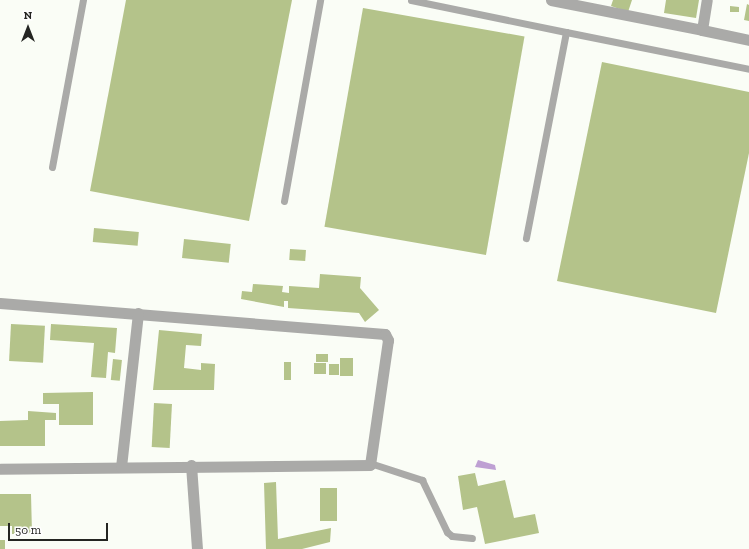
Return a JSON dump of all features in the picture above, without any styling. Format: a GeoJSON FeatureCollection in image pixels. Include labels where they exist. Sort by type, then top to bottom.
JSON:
{"type":"FeatureCollection","features":[{"type":"Feature","properties":{"kind":"street"},"geometry":{"type":"LineString","coordinates":[[551,0],[749,40]]}},
{"type":"Feature","properties":{"kind":"street"},"geometry":{"type":"LineString","coordinates":[[702,30],[707,0]]}},
{"type":"Feature","properties":{"kind":"street"},"geometry":{"type":"LineString","coordinates":[[0,303],[138,313],[387,335],[373,464],[191,465],[121,468],[0,469]]}},
{"type":"Feature","properties":{"kind":"street"},"geometry":{"type":"LineString","coordinates":[[121,468],[138,313]]}},
{"type":"Feature","properties":{"kind":"street"},"geometry":{"type":"LineString","coordinates":[[191,465],[197,549]]}},
{"type":"Feature","properties":{"kind":"lane"},"geometry":{"type":"LineString","coordinates":[[52,167],[83,0]]}},
{"type":"Feature","properties":{"kind":"lane"},"geometry":{"type":"LineString","coordinates":[[284,201],[320,0]]}},
{"type":"Feature","properties":{"kind":"lane"},"geometry":{"type":"LineString","coordinates":[[411,0],[749,69]]}},
{"type":"Feature","properties":{"kind":"lane"},"geometry":{"type":"LineString","coordinates":[[526,238],[566,32]]}},
{"type":"Feature","properties":{"kind":"lane"},"geometry":{"type":"LineString","coordinates":[[373,464],[422,480],[447,532],[452,536],[472,538]]}},
{"type":"Feature","properties":{"kind":"shaded area"},"geometry":{"type":"Polygon","coordinates":[[[478,460],[495,465],[496,470],[475,467],[478,460]]]}},
{"type":"Feature","properties":{"kind":"building"},"geometry":{"type":"Polygon","coordinates":[[[126,0],[292,0],[249,221],[90,191],[126,0]]]}},
{"type":"Feature","properties":{"kind":"building"},"geometry":{"type":"Polygon","coordinates":[[[613,0],[632,0],[628,12],[611,6],[613,0]]]}},
{"type":"Feature","properties":{"kind":"building"},"geometry":{"type":"Polygon","coordinates":[[[666,0],[699,0],[696,18],[664,13],[666,0]]]}},
{"type":"Feature","properties":{"kind":"building"},"geometry":{"type":"Polygon","coordinates":[[[747,4],[749,5],[749,21],[744,20],[747,4]]]}},
{"type":"Feature","properties":{"kind":"building"},"geometry":{"type":"Polygon","coordinates":[[[730,6],[739,7],[739,12],[730,12],[730,6]]]}},
{"type":"Feature","properties":{"kind":"building"},"geometry":{"type":"Polygon","coordinates":[[[363,8],[525,36],[486,255],[324,227],[363,8]]]}},
{"type":"Feature","properties":{"kind":"building"},"geometry":{"type":"Polygon","coordinates":[[[602,62],[749,92],[749,153],[716,313],[557,281],[602,62]]]}},
{"type":"Feature","properties":{"kind":"building"},"geometry":{"type":"Polygon","coordinates":[[[94,228],[139,232],[138,246],[93,242],[94,228]]]}},
{"type":"Feature","properties":{"kind":"building"},"geometry":{"type":"Polygon","coordinates":[[[184,239],[231,244],[229,263],[182,258],[184,239]]]}},
{"type":"Feature","properties":{"kind":"building"},"geometry":{"type":"Polygon","coordinates":[[[290,249],[306,250],[305,261],[289,260],[290,249]]]}},
{"type":"Feature","properties":{"kind":"building"},"geometry":{"type":"Polygon","coordinates":[[[320,274],[361,277],[360,288],[379,310],[365,322],[359,313],[288,308],[288,301],[284,301],[284,307],[241,299],[242,291],[252,292],[253,284],[283,286],[282,292],[289,293],[289,286],[319,288],[320,274]]]}},
{"type":"Feature","properties":{"kind":"building"},"geometry":{"type":"Polygon","coordinates":[[[11,324],[45,326],[43,363],[9,361],[11,324]]]}},
{"type":"Feature","properties":{"kind":"building"},"geometry":{"type":"Polygon","coordinates":[[[51,324],[117,328],[115,353],[108,352],[106,378],[91,377],[94,343],[50,340],[51,324]]]}},
{"type":"Feature","properties":{"kind":"building"},"geometry":{"type":"Polygon","coordinates":[[[159,330],[202,334],[201,346],[186,345],[184,368],[201,370],[201,363],[215,364],[214,390],[153,390],[159,330]]]}},
{"type":"Feature","properties":{"kind":"building"},"geometry":{"type":"Polygon","coordinates":[[[316,354],[328,354],[328,362],[316,362],[316,354]]]}},
{"type":"Feature","properties":{"kind":"building"},"geometry":{"type":"Polygon","coordinates":[[[340,358],[353,358],[353,376],[340,376],[340,358]]]}},
{"type":"Feature","properties":{"kind":"building"},"geometry":{"type":"Polygon","coordinates":[[[113,359],[122,360],[120,381],[111,380],[113,359]]]}},
{"type":"Feature","properties":{"kind":"building"},"geometry":{"type":"Polygon","coordinates":[[[284,362],[291,362],[291,380],[284,380],[284,362]]]}},
{"type":"Feature","properties":{"kind":"building"},"geometry":{"type":"Polygon","coordinates":[[[314,363],[326,363],[326,374],[314,374],[314,363]]]}},
{"type":"Feature","properties":{"kind":"building"},"geometry":{"type":"Polygon","coordinates":[[[329,364],[339,364],[339,375],[329,375],[329,364]]]}},
{"type":"Feature","properties":{"kind":"building"},"geometry":{"type":"Polygon","coordinates":[[[93,392],[93,425],[59,425],[59,404],[43,404],[43,393],[93,392]]]}},
{"type":"Feature","properties":{"kind":"building"},"geometry":{"type":"Polygon","coordinates":[[[154,403],[172,404],[170,448],[152,447],[154,403]]]}},
{"type":"Feature","properties":{"kind":"building"},"geometry":{"type":"Polygon","coordinates":[[[28,411],[56,413],[56,420],[45,420],[45,446],[0,446],[0,421],[28,420],[28,411]]]}},
{"type":"Feature","properties":{"kind":"building"},"geometry":{"type":"Polygon","coordinates":[[[475,473],[478,486],[505,480],[514,518],[535,514],[539,533],[485,544],[477,507],[463,510],[458,476],[475,473]]]}},
{"type":"Feature","properties":{"kind":"building"},"geometry":{"type":"Polygon","coordinates":[[[276,482],[278,539],[331,528],[330,542],[302,549],[266,549],[264,483],[276,482]]]}},
{"type":"Feature","properties":{"kind":"building"},"geometry":{"type":"Polygon","coordinates":[[[320,488],[337,488],[337,521],[320,521],[320,488]]]}},
{"type":"Feature","properties":{"kind":"building"},"geometry":{"type":"Polygon","coordinates":[[[0,494],[31,494],[32,533],[12,534],[12,526],[0,526],[0,494]]]}},
{"type":"Feature","properties":{"kind":"building"},"geometry":{"type":"Polygon","coordinates":[[[0,540],[5,540],[5,549],[0,549],[0,540]]]}}]}
